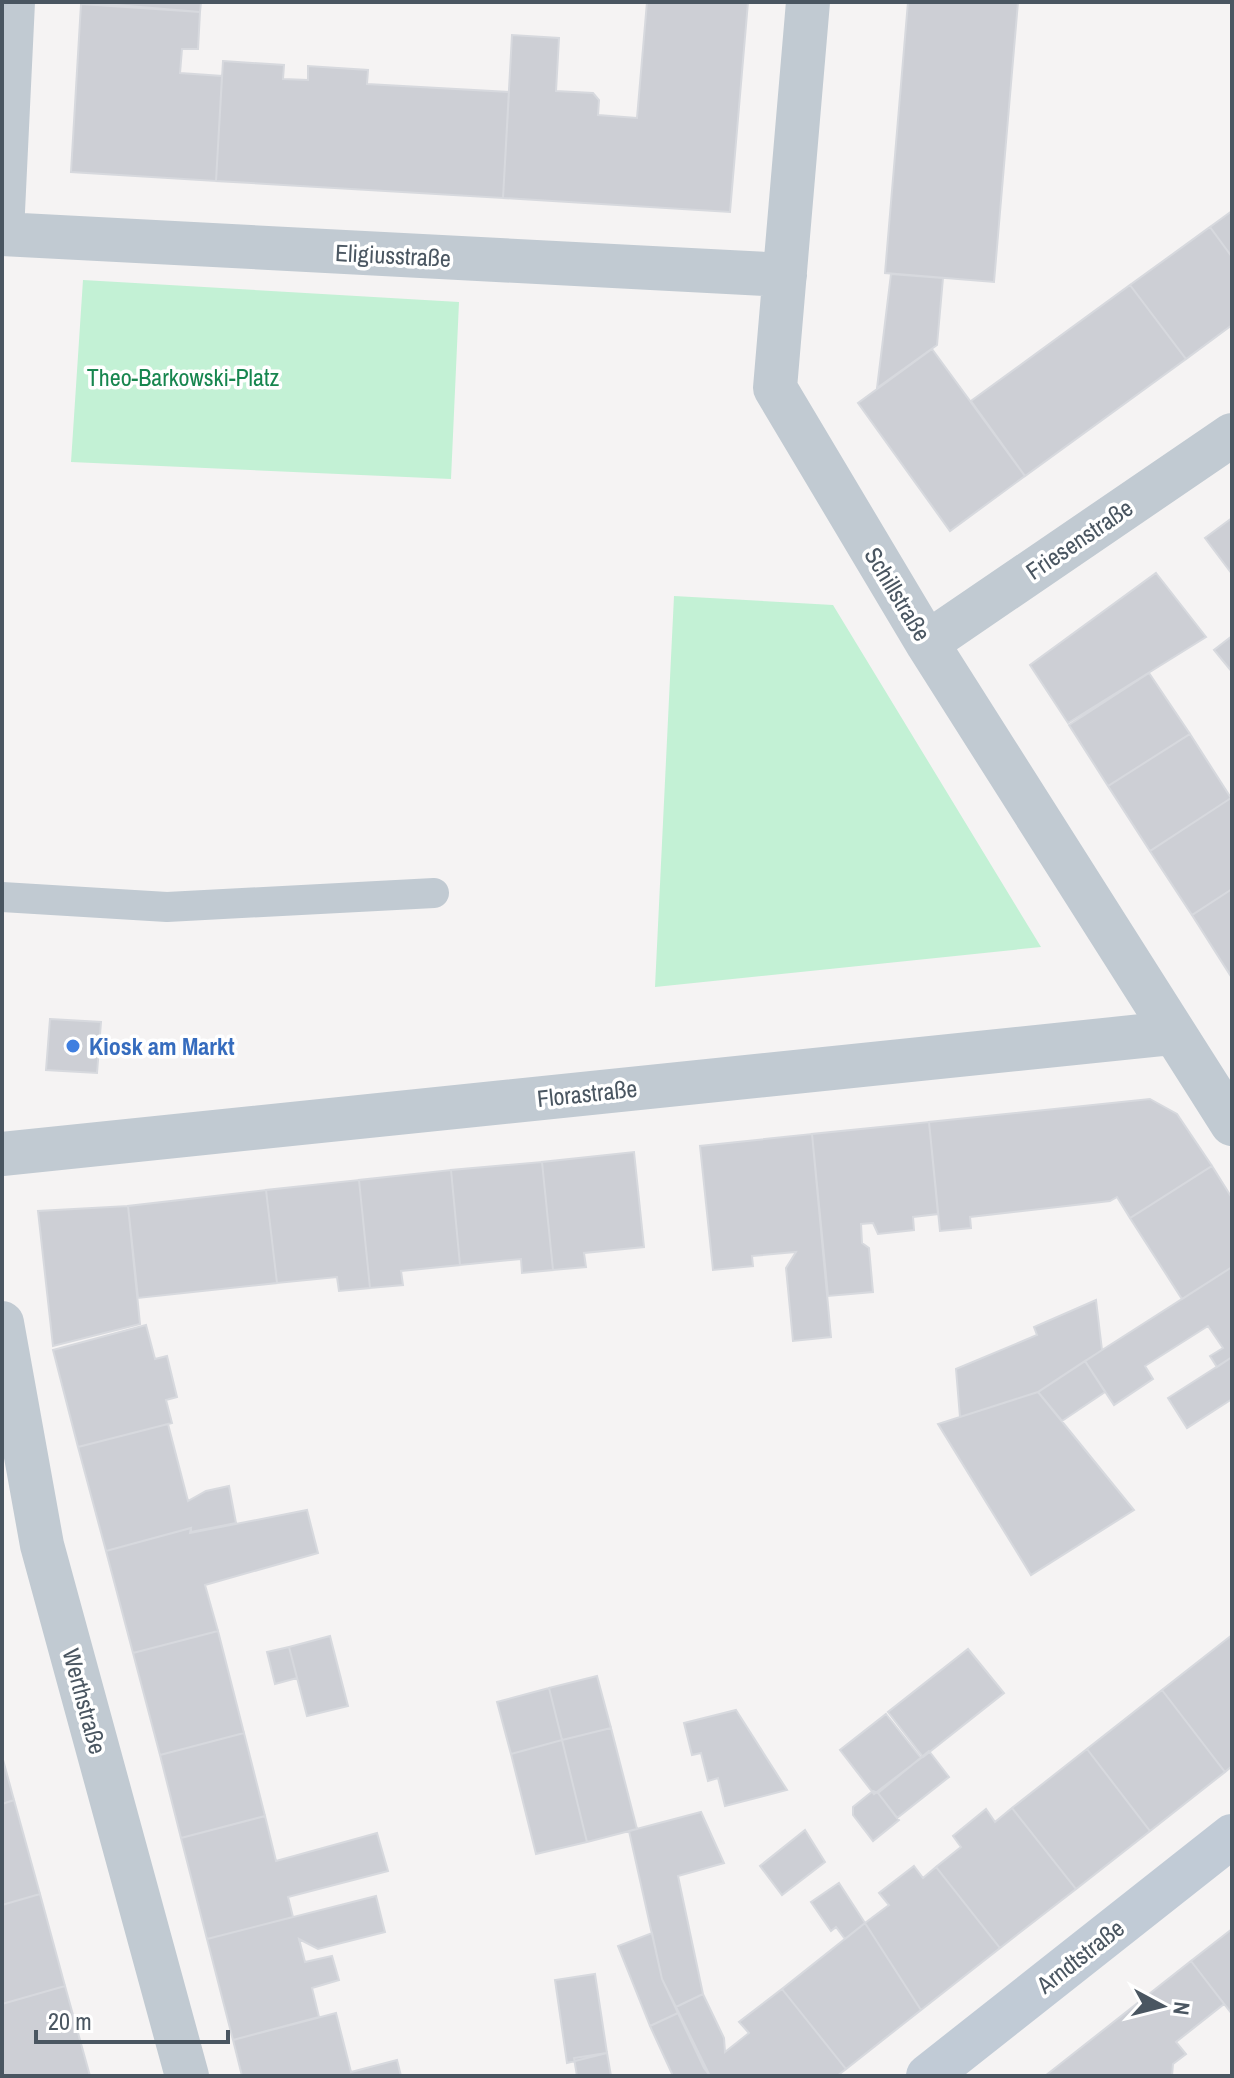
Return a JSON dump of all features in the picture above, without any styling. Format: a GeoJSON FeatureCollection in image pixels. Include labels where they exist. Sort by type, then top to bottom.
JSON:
{"type":"FeatureCollection","features":[{"type":"Feature","properties":{"kind":"street"},"geometry":{"type":"LineString","coordinates":[[2,233],[13,2]]}},
{"type":"Feature","properties":{"kind":"street","name":"Schillstraße"},"geometry":{"type":"LineString","coordinates":[[808,2],[775,388],[927,643],[1171,1033],[1232,1124]]}},
{"type":"Feature","properties":{"kind":"street","name":"Eligiusstraße"},"geometry":{"type":"LineString","coordinates":[[2,233],[785,275]]}},
{"type":"Feature","properties":{"kind":"street","name":"Friesenstraße"},"geometry":{"type":"LineString","coordinates":[[927,643],[1232,435]]}},
{"type":"Feature","properties":{"kind":"street","name":"Florastraße"},"geometry":{"type":"LineString","coordinates":[[2,1154],[1171,1033]]}},
{"type":"Feature","properties":{"kind":"street","name":"Werthstraße"},"geometry":{"type":"LineString","coordinates":[[2,1323],[42,1545],[187,2076]]}},
{"type":"Feature","properties":{"kind":"street","name":"Arndtstraße"},"geometry":{"type":"LineString","coordinates":[[928,2076],[1232,1836]]}},
{"type":"Feature","properties":{"kind":"lane"},"geometry":{"type":"LineString","coordinates":[[2,897],[167,907],[434,893]]}},
{"type":"Feature","properties":{"kind":"green space","name":"Theo-Barkowski-Platz"},"geometry":{"type":"Polygon","coordinates":[[[83,280],[459,302],[451,479],[71,462],[83,280]]]}},
{"type":"Feature","properties":{"kind":"green space"},"geometry":{"type":"Polygon","coordinates":[[[674,596],[833,605],[1041,947],[655,987],[674,596]]]}},
{"type":"Feature","properties":{"kind":"building"},"geometry":{"type":"Polygon","coordinates":[[[81,2],[201,2],[200,12],[81,2]]]}},
{"type":"Feature","properties":{"kind":"building"},"geometry":{"type":"Polygon","coordinates":[[[647,2],[748,2],[730,212],[503,198],[512,35],[559,38],[556,91],[593,93],[599,100],[598,115],[637,118],[647,2]]]}},
{"type":"Feature","properties":{"kind":"building"},"geometry":{"type":"Polygon","coordinates":[[[908,2],[1018,2],[994,282],[885,273],[908,2]]]}},
{"type":"Feature","properties":{"kind":"building"},"geometry":{"type":"Polygon","coordinates":[[[81,4],[200,12],[198,49],[182,49],[180,73],[222,76],[216,181],[71,172],[81,4]]]}},
{"type":"Feature","properties":{"kind":"building"},"geometry":{"type":"Polygon","coordinates":[[[223,61],[284,65],[283,79],[308,80],[308,66],[368,70],[367,84],[509,92],[503,198],[216,181],[223,61]]]}},
{"type":"Feature","properties":{"kind":"building"},"geometry":{"type":"Polygon","coordinates":[[[1232,211],[1232,257],[1210,227],[1232,211]]]}},
{"type":"Feature","properties":{"kind":"building"},"geometry":{"type":"Polygon","coordinates":[[[1210,227],[1232,257],[1232,325],[1186,359],[1130,285],[1210,227]]]}},
{"type":"Feature","properties":{"kind":"building"},"geometry":{"type":"Polygon","coordinates":[[[891,274],[943,278],[937,345],[877,388],[891,274]]]}},
{"type":"Feature","properties":{"kind":"building"},"geometry":{"type":"Polygon","coordinates":[[[1130,285],[1186,359],[1025,476],[971,401],[1130,285]]]}},
{"type":"Feature","properties":{"kind":"building"},"geometry":{"type":"Polygon","coordinates":[[[932,349],[1025,476],[950,531],[858,403],[932,349]]]}},
{"type":"Feature","properties":{"kind":"building"},"geometry":{"type":"Polygon","coordinates":[[[1232,518],[1232,574],[1205,538],[1232,518]]]}},
{"type":"Feature","properties":{"kind":"building"},"geometry":{"type":"Polygon","coordinates":[[[1156,573],[1206,637],[1068,723],[1030,665],[1156,573]]]}},
{"type":"Feature","properties":{"kind":"building"},"geometry":{"type":"Polygon","coordinates":[[[1232,636],[1232,672],[1214,650],[1232,636]]]}},
{"type":"Feature","properties":{"kind":"building"},"geometry":{"type":"Polygon","coordinates":[[[1149,673],[1190,734],[1108,786],[1069,725],[1149,673]]]}},
{"type":"Feature","properties":{"kind":"building"},"geometry":{"type":"Polygon","coordinates":[[[1190,734],[1231,798],[1150,851],[1108,786],[1190,734]]]}},
{"type":"Feature","properties":{"kind":"building"},"geometry":{"type":"Polygon","coordinates":[[[1231,798],[1232,889],[1192,915],[1150,851],[1231,798]]]}},
{"type":"Feature","properties":{"kind":"building"},"geometry":{"type":"Polygon","coordinates":[[[1232,889],[1232,978],[1192,915],[1232,889]]]}},
{"type":"Feature","properties":{"kind":"building","name":"Kiosk am Markt"},"geometry":{"type":"Polygon","coordinates":[[[50,1019],[101,1022],[97,1073],[46,1070],[50,1019]]]}},
{"type":"Feature","properties":{"kind":"building"},"geometry":{"type":"Polygon","coordinates":[[[1150,1099],[1177,1114],[1212,1166],[1130,1218],[1117,1197],[1110,1201],[970,1217],[971,1228],[940,1231],[929,1122],[1150,1099]]]}},
{"type":"Feature","properties":{"kind":"building"},"geometry":{"type":"Polygon","coordinates":[[[929,1122],[938,1214],[913,1217],[914,1230],[878,1234],[873,1223],[861,1224],[862,1243],[869,1248],[873,1292],[828,1296],[812,1134],[929,1122]]]}},
{"type":"Feature","properties":{"kind":"building"},"geometry":{"type":"Polygon","coordinates":[[[812,1134],[831,1337],[793,1341],[786,1268],[796,1252],[752,1256],[753,1266],[713,1270],[700,1146],[812,1134]]]}},
{"type":"Feature","properties":{"kind":"building"},"geometry":{"type":"Polygon","coordinates":[[[634,1152],[644,1247],[584,1253],[586,1267],[553,1270],[542,1162],[634,1152]]]}},
{"type":"Feature","properties":{"kind":"building"},"geometry":{"type":"Polygon","coordinates":[[[542,1162],[553,1270],[522,1273],[521,1259],[460,1265],[451,1170],[542,1162]]]}},
{"type":"Feature","properties":{"kind":"building"},"geometry":{"type":"Polygon","coordinates":[[[1212,1166],[1232,1198],[1232,1267],[1182,1299],[1130,1218],[1212,1166]]]}},
{"type":"Feature","properties":{"kind":"building"},"geometry":{"type":"Polygon","coordinates":[[[451,1170],[460,1265],[401,1271],[403,1285],[370,1288],[359,1180],[451,1170]]]}},
{"type":"Feature","properties":{"kind":"building"},"geometry":{"type":"Polygon","coordinates":[[[359,1180],[370,1288],[339,1291],[337,1277],[277,1283],[266,1190],[359,1180]]]}},
{"type":"Feature","properties":{"kind":"building"},"geometry":{"type":"Polygon","coordinates":[[[266,1190],[277,1283],[138,1298],[128,1206],[266,1190]]]}},
{"type":"Feature","properties":{"kind":"building"},"geometry":{"type":"Polygon","coordinates":[[[128,1206],[140,1324],[53,1346],[38,1211],[128,1206]]]}},
{"type":"Feature","properties":{"kind":"building"},"geometry":{"type":"Polygon","coordinates":[[[1232,1267],[1232,1357],[1217,1367],[1210,1356],[1223,1348],[1208,1326],[1145,1366],[1153,1379],[1114,1405],[1085,1361],[1232,1267]]]}},
{"type":"Feature","properties":{"kind":"building"},"geometry":{"type":"Polygon","coordinates":[[[1096,1300],[1102,1350],[1038,1392],[960,1417],[956,1369],[1037,1335],[1034,1327],[1096,1300]]]}},
{"type":"Feature","properties":{"kind":"building"},"geometry":{"type":"Polygon","coordinates":[[[146,1325],[155,1359],[167,1356],[177,1397],[166,1400],[172,1423],[78,1447],[53,1350],[146,1325]]]}},
{"type":"Feature","properties":{"kind":"building"},"geometry":{"type":"Polygon","coordinates":[[[1232,1357],[1232,1399],[1187,1428],[1168,1398],[1232,1357]]]}},
{"type":"Feature","properties":{"kind":"building"},"geometry":{"type":"Polygon","coordinates":[[[1085,1361],[1105,1392],[1062,1421],[1038,1392],[1085,1361]]]}},
{"type":"Feature","properties":{"kind":"building"},"geometry":{"type":"Polygon","coordinates":[[[1038,1392],[1134,1510],[1031,1575],[938,1424],[1038,1392]]]}},
{"type":"Feature","properties":{"kind":"building"},"geometry":{"type":"Polygon","coordinates":[[[168,1424],[188,1501],[206,1491],[229,1486],[236,1523],[191,1532],[191,1528],[106,1551],[78,1447],[168,1424]]]}},
{"type":"Feature","properties":{"kind":"building"},"geometry":{"type":"Polygon","coordinates":[[[307,1510],[318,1553],[205,1585],[218,1631],[133,1653],[106,1551],[191,1528],[190,1533],[307,1510]]]}},
{"type":"Feature","properties":{"kind":"building"},"geometry":{"type":"Polygon","coordinates":[[[218,1631],[244,1733],[160,1755],[133,1653],[218,1631]]]}},
{"type":"Feature","properties":{"kind":"building"},"geometry":{"type":"Polygon","coordinates":[[[1232,1635],[1232,1766],[1225,1772],[1162,1690],[1232,1635]]]}},
{"type":"Feature","properties":{"kind":"building"},"geometry":{"type":"Polygon","coordinates":[[[330,1636],[348,1706],[307,1716],[289,1647],[330,1636]]]}},
{"type":"Feature","properties":{"kind":"building"},"geometry":{"type":"Polygon","coordinates":[[[289,1647],[297,1678],[275,1684],[267,1652],[289,1647]]]}},
{"type":"Feature","properties":{"kind":"building"},"geometry":{"type":"Polygon","coordinates":[[[968,1649],[1004,1693],[923,1757],[888,1712],[968,1649]]]}},
{"type":"Feature","properties":{"kind":"building"},"geometry":{"type":"Polygon","coordinates":[[[597,1676],[611,1728],[562,1740],[549,1688],[597,1676]]]}},
{"type":"Feature","properties":{"kind":"building"},"geometry":{"type":"Polygon","coordinates":[[[549,1688],[562,1740],[511,1754],[497,1702],[549,1688]]]}},
{"type":"Feature","properties":{"kind":"building"},"geometry":{"type":"Polygon","coordinates":[[[1162,1690],[1225,1772],[1150,1831],[1087,1749],[1162,1690]]]}},
{"type":"Feature","properties":{"kind":"building"},"geometry":{"type":"Polygon","coordinates":[[[736,1710],[787,1790],[725,1806],[718,1778],[708,1781],[701,1753],[692,1755],[684,1723],[736,1710]]]}},
{"type":"Feature","properties":{"kind":"building"},"geometry":{"type":"Polygon","coordinates":[[[886,1714],[921,1758],[874,1794],[840,1750],[886,1714]]]}},
{"type":"Feature","properties":{"kind":"building"},"geometry":{"type":"Polygon","coordinates":[[[611,1728],[637,1829],[587,1842],[562,1740],[611,1728]]]}},
{"type":"Feature","properties":{"kind":"building"},"geometry":{"type":"Polygon","coordinates":[[[244,1733],[265,1816],[181,1838],[160,1755],[244,1733]]]}},
{"type":"Feature","properties":{"kind":"building"},"geometry":{"type":"Polygon","coordinates":[[[562,1740],[587,1842],[536,1854],[511,1754],[562,1740]]]}},
{"type":"Feature","properties":{"kind":"building"},"geometry":{"type":"Polygon","coordinates":[[[1087,1749],[1150,1831],[1076,1889],[1012,1808],[1087,1749]]]}},
{"type":"Feature","properties":{"kind":"building"},"geometry":{"type":"Polygon","coordinates":[[[929,1751],[949,1777],[897,1818],[878,1793],[929,1751]]]}},
{"type":"Feature","properties":{"kind":"building"},"geometry":{"type":"Polygon","coordinates":[[[2,1756],[14,1800],[2,1804],[2,1756]]]}},
{"type":"Feature","properties":{"kind":"building"},"geometry":{"type":"Polygon","coordinates":[[[873,1791],[899,1820],[873,1841],[853,1815],[853,1807],[873,1791]]]}},
{"type":"Feature","properties":{"kind":"building"},"geometry":{"type":"Polygon","coordinates":[[[14,1800],[40,1894],[2,1905],[2,1804],[14,1800]]]}},
{"type":"Feature","properties":{"kind":"building"},"geometry":{"type":"Polygon","coordinates":[[[1012,1808],[1076,1889],[1000,1948],[936,1867],[961,1847],[953,1836],[986,1809],[995,1822],[1012,1808]]]}},
{"type":"Feature","properties":{"kind":"building"},"geometry":{"type":"Polygon","coordinates":[[[701,1812],[724,1863],[678,1876],[703,1994],[676,2007],[662,1979],[629,1831],[701,1812]]]}},
{"type":"Feature","properties":{"kind":"building"},"geometry":{"type":"Polygon","coordinates":[[[265,1816],[276,1861],[377,1833],[388,1871],[288,1897],[293,1917],[207,1939],[181,1838],[265,1816]]]}},
{"type":"Feature","properties":{"kind":"building"},"geometry":{"type":"Polygon","coordinates":[[[805,1830],[825,1862],[782,1895],[760,1866],[805,1830]]]}},
{"type":"Feature","properties":{"kind":"building"},"geometry":{"type":"Polygon","coordinates":[[[914,1866],[923,1878],[936,1867],[1000,1948],[921,2010],[865,1923],[889,1905],[879,1893],[914,1866]]]}},
{"type":"Feature","properties":{"kind":"building"},"geometry":{"type":"Polygon","coordinates":[[[839,1883],[865,1923],[845,1939],[836,1927],[831,1931],[811,1902],[839,1883]]]}},
{"type":"Feature","properties":{"kind":"building"},"geometry":{"type":"Polygon","coordinates":[[[40,1894],[65,1986],[2,2004],[2,1905],[40,1894]]]}},
{"type":"Feature","properties":{"kind":"building"},"geometry":{"type":"Polygon","coordinates":[[[376,1896],[385,1932],[318,1949],[299,1939],[305,1962],[332,1956],[339,1980],[312,1988],[319,2017],[233,2040],[207,1939],[376,1896]]]}},
{"type":"Feature","properties":{"kind":"building"},"geometry":{"type":"Polygon","coordinates":[[[865,1923],[921,2010],[846,2069],[782,1989],[865,1923]]]}},
{"type":"Feature","properties":{"kind":"building"},"geometry":{"type":"Polygon","coordinates":[[[1232,1929],[1232,2014],[1191,1961],[1232,1929]]]}},
{"type":"Feature","properties":{"kind":"building"},"geometry":{"type":"Polygon","coordinates":[[[652,1933],[662,1979],[678,2013],[650,2026],[618,1946],[652,1933]]]}},
{"type":"Feature","properties":{"kind":"building"},"geometry":{"type":"Polygon","coordinates":[[[1191,1961],[1224,2004],[1176,2042],[1186,2054],[1173,2064],[1172,2076],[1045,2076],[1191,1961]]]}},
{"type":"Feature","properties":{"kind":"building"},"geometry":{"type":"Polygon","coordinates":[[[595,1974],[607,2053],[567,2063],[555,1980],[595,1974]]]}},
{"type":"Feature","properties":{"kind":"building"},"geometry":{"type":"Polygon","coordinates":[[[65,1986],[90,2076],[2,2076],[2,2004],[65,1986]]]}},
{"type":"Feature","properties":{"kind":"building"},"geometry":{"type":"Polygon","coordinates":[[[782,1989],[846,2069],[837,2076],[710,2076],[676,2007],[703,1994],[724,2038],[725,2052],[749,2033],[739,2022],[782,1989]]]}},
{"type":"Feature","properties":{"kind":"building"},"geometry":{"type":"Polygon","coordinates":[[[336,2013],[351,2072],[397,2060],[401,2076],[242,2076],[233,2040],[336,2013]]]}},
{"type":"Feature","properties":{"kind":"building"},"geometry":{"type":"Polygon","coordinates":[[[678,2013],[710,2076],[673,2076],[650,2026],[678,2013]]]}},
{"type":"Feature","properties":{"kind":"building"},"geometry":{"type":"Polygon","coordinates":[[[607,2053],[611,2076],[577,2076],[574,2058],[607,2053]]]}},
{"type":"Feature","properties":{"kind":"place","name":"Kiosk am Markt"},"geometry":{"type":"Point","coordinates":[73,1046]}}]}
